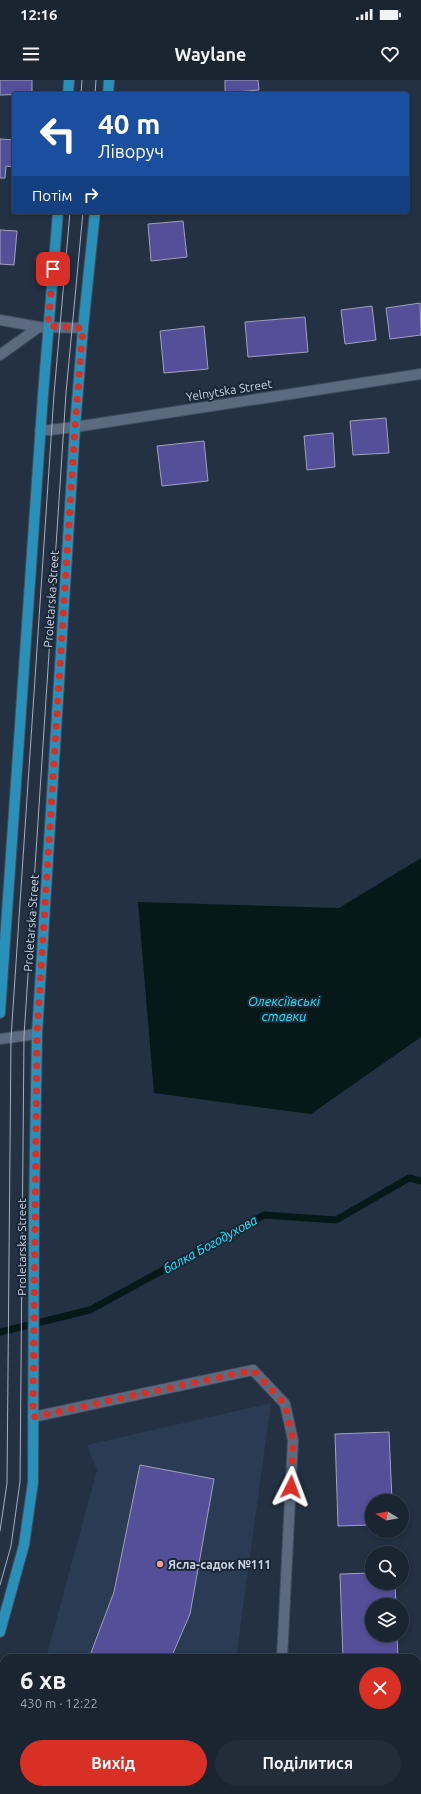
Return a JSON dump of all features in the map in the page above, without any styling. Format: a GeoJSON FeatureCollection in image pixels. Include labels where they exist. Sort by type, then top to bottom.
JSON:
{"type":"FeatureCollection","features":[{"type":"Feature","properties":{"kind":"main road"},"geometry":{"type":"LineString","coordinates":[[68,92],[69,80]]}},
{"type":"Feature","properties":{"kind":"main road"},"geometry":{"type":"LineString","coordinates":[[108,92],[110,80]]}},
{"type":"Feature","properties":{"kind":"main road","name":"Proletarska Street"},"geometry":{"type":"LineString","coordinates":[[0,1013],[40,431],[44,326],[58,214]]}},
{"type":"Feature","properties":{"kind":"main road","name":"Proletarska Street"},"geometry":{"type":"LineString","coordinates":[[0,1632],[24,1545],[33,1482],[34,1210],[37,1034],[75,427],[95,214]]}},
{"type":"Feature","properties":{"kind":"street"},"geometry":{"type":"LineString","coordinates":[[0,320],[44,326],[83,328]]}},
{"type":"Feature","properties":{"kind":"street"},"geometry":{"type":"LineString","coordinates":[[0,356],[44,326]]}},
{"type":"Feature","properties":{"kind":"street","name":"Yelnytska Street"},"geometry":{"type":"LineString","coordinates":[[40,431],[75,427],[421,374]]}},
{"type":"Feature","properties":{"kind":"street"},"geometry":{"type":"LineString","coordinates":[[0,1039],[37,1034]]}},
{"type":"Feature","properties":{"kind":"street"},"geometry":{"type":"LineString","coordinates":[[33,1417],[253,1370],[285,1404],[293,1440],[282,1654]]}},
{"type":"Feature","properties":{"kind":"shaded area","name":"Ясла-садок №111"},"geometry":{"type":"Polygon","coordinates":[[[271,1403],[237,1654],[47,1654],[97,1470],[87,1445],[271,1403]]]}},
{"type":"Feature","properties":{"kind":"water","name":"Олексіївські ставки"},"geometry":{"type":"Polygon","coordinates":[[[421,858],[421,1037],[311,1114],[154,1093],[138,902],[339,908],[421,858]]]}},
{"type":"Feature","properties":{"kind":"building"},"geometry":{"type":"Polygon","coordinates":[[[0,80],[32,80],[32,92],[12,92],[12,95],[0,95],[0,80]]]}},
{"type":"Feature","properties":{"kind":"building"},"geometry":{"type":"Polygon","coordinates":[[[225,80],[258,80],[259,90],[225,92],[225,80]]]}},
{"type":"Feature","properties":{"kind":"building"},"geometry":{"type":"Polygon","coordinates":[[[0,139],[12,140],[12,167],[6,166],[5,178],[0,178],[0,139]]]}},
{"type":"Feature","properties":{"kind":"building"},"geometry":{"type":"Polygon","coordinates":[[[183,221],[187,257],[151,261],[148,224],[183,221]]]}},
{"type":"Feature","properties":{"kind":"building"},"geometry":{"type":"Polygon","coordinates":[[[0,230],[17,231],[14,265],[0,264],[0,230]]]}},
{"type":"Feature","properties":{"kind":"building"},"geometry":{"type":"Polygon","coordinates":[[[420,303],[421,335],[390,339],[386,308],[420,303]]]}},
{"type":"Feature","properties":{"kind":"building"},"geometry":{"type":"Polygon","coordinates":[[[372,306],[376,340],[345,344],[341,310],[372,306]]]}},
{"type":"Feature","properties":{"kind":"building"},"geometry":{"type":"Polygon","coordinates":[[[305,317],[308,352],[248,357],[245,322],[305,317]]]}},
{"type":"Feature","properties":{"kind":"building"},"geometry":{"type":"Polygon","coordinates":[[[204,326],[208,369],[164,373],[160,331],[204,326]]]}},
{"type":"Feature","properties":{"kind":"building"},"geometry":{"type":"Polygon","coordinates":[[[386,418],[389,453],[353,455],[350,421],[386,418]]]}},
{"type":"Feature","properties":{"kind":"building"},"geometry":{"type":"Polygon","coordinates":[[[333,433],[335,467],[307,470],[304,436],[333,433]]]}},
{"type":"Feature","properties":{"kind":"building"},"geometry":{"type":"Polygon","coordinates":[[[204,441],[208,481],[162,486],[157,446],[204,441]]]}},
{"type":"Feature","properties":{"kind":"building"},"geometry":{"type":"Polygon","coordinates":[[[389,1432],[392,1494],[365,1494],[365,1525],[338,1526],[335,1434],[389,1432]]]}},
{"type":"Feature","properties":{"kind":"building"},"geometry":{"type":"Polygon","coordinates":[[[140,1465],[214,1479],[190,1614],[173,1654],[91,1654],[114,1592],[140,1465]]]}},
{"type":"Feature","properties":{"kind":"building"},"geometry":{"type":"Polygon","coordinates":[[[365,1573],[365,1590],[395,1590],[396,1598],[365,1598],[365,1642],[397,1642],[398,1654],[343,1654],[340,1574],[365,1573]]]}},
{"type":"Feature","properties":{"kind":"waterway","name":"балка Богодухова"},"geometry":{"type":"LineString","coordinates":[[0,1332],[90,1310],[264,1215],[336,1220],[409,1178],[421,1181]]}},
{"type":"Feature","properties":{"kind":"tram line"},"geometry":{"type":"LineString","coordinates":[[81,92],[82,80]]}},
{"type":"Feature","properties":{"kind":"tram line"},"geometry":{"type":"LineString","coordinates":[[95,92],[96,80]]}},
{"type":"Feature","properties":{"kind":"tram line"},"geometry":{"type":"LineString","coordinates":[[0,1531],[7,1483],[11,1038],[54,394],[70,214]]}},
{"type":"Feature","properties":{"kind":"tram line"},"geometry":{"type":"LineString","coordinates":[[0,1585],[11,1546],[20,1482],[24,1036],[66,393],[83,214]]}},
{"type":"Feature","properties":{"kind":"place","name":"Ясла-садок №111"},"geometry":{"type":"Point","coordinates":[160,1564]}},
{"type":"Feature","properties":{"kind":"route"},"geometry":{"type":"LineString","coordinates":[[53,269],[48,326],[72,326],[83,328],[75,427],[37,1034],[33,1417],[253,1370],[285,1404],[293,1440],[291,1487]]}}]}
